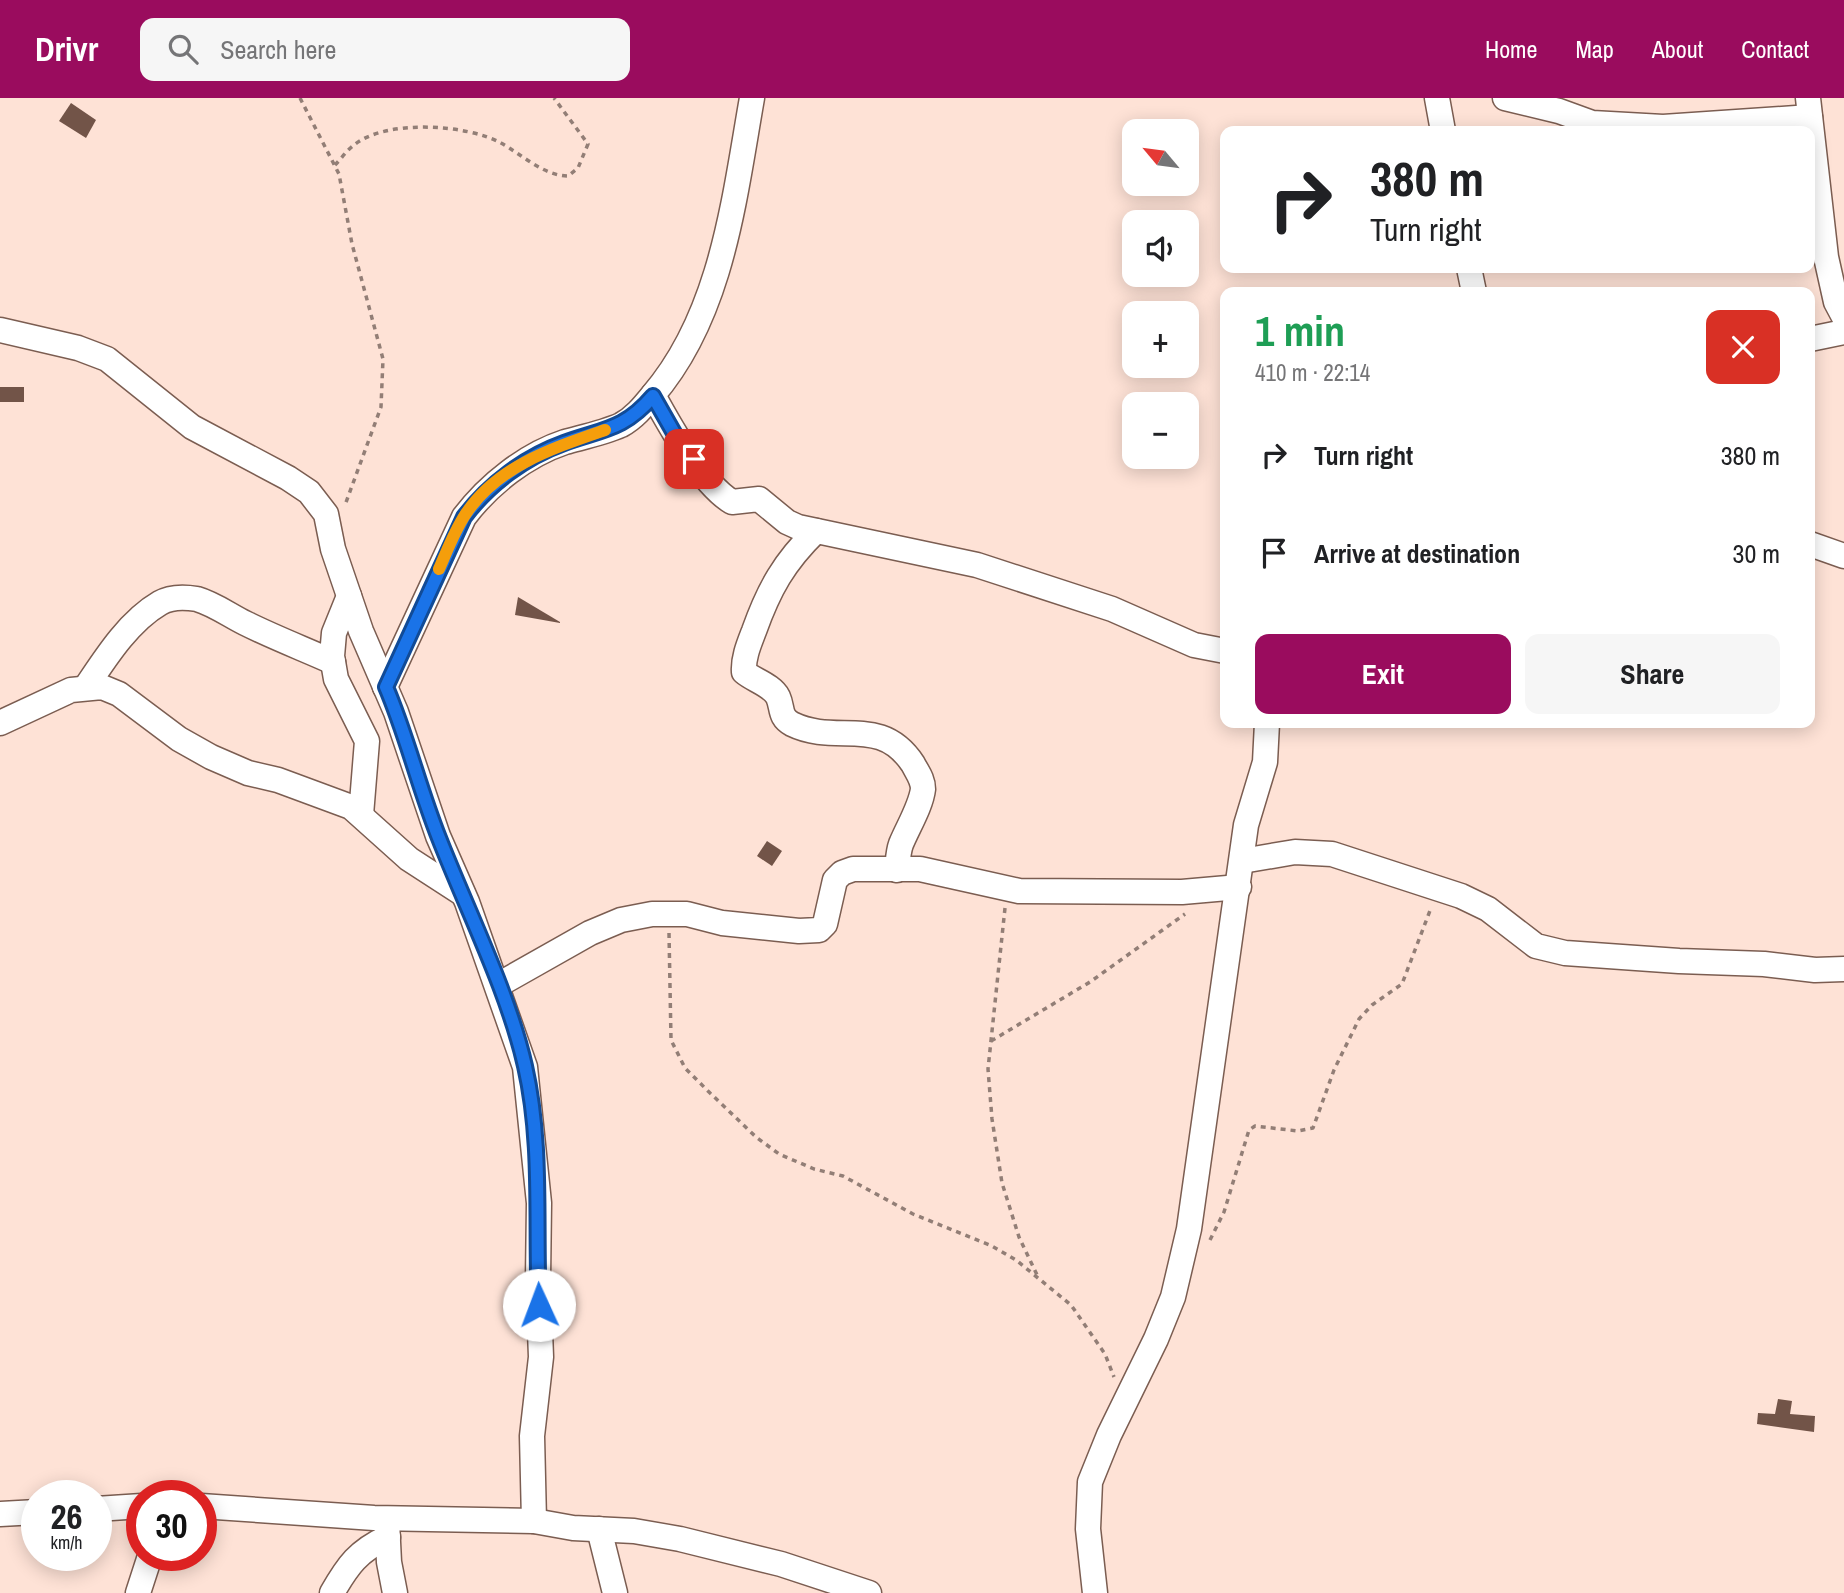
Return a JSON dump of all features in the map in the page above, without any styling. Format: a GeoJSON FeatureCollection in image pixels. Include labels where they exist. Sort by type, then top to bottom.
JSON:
{"type":"FeatureCollection","features":[{"type":"Feature","properties":{"kind":"street"},"geometry":{"type":"LineString","coordinates":[[386,687],[464,517],[480,495],[533,457],[562,443],[622,424],[640,411],[669,377],[701,318],[730,226],[752,98]]}},
{"type":"Feature","properties":{"kind":"street"},"geometry":{"type":"LineString","coordinates":[[1437,98],[1442,126]]}},
{"type":"Feature","properties":{"kind":"street"},"geometry":{"type":"LineString","coordinates":[[1506,98],[1559,111],[1592,123],[1646,126]]}},
{"type":"Feature","properties":{"kind":"street"},"geometry":{"type":"LineString","coordinates":[[1672,126],[1809,108],[1813,126]]}},
{"type":"Feature","properties":{"kind":"street"},"geometry":{"type":"LineString","coordinates":[[1815,139],[1834,236],[1836,302],[1844,317]]}},
{"type":"Feature","properties":{"kind":"street"},"geometry":{"type":"LineString","coordinates":[[0,330],[78,348],[107,359],[122,368],[192,427],[309,492],[326,514],[331,540],[360,631],[386,687],[438,836],[498,985],[525,1067],[539,1203],[541,1357],[532,1436],[534,1521]]}},
{"type":"Feature","properties":{"kind":"street"},"geometry":{"type":"LineString","coordinates":[[1815,338],[1844,332]]}},
{"type":"Feature","properties":{"kind":"street"},"geometry":{"type":"LineString","coordinates":[[653,396],[682,447],[723,497],[732,502],[759,499],[787,522],[817,531],[977,565],[1112,609],[1194,645],[1220,649]]}},
{"type":"Feature","properties":{"kind":"street"},"geometry":{"type":"LineString","coordinates":[[817,531],[798,549],[766,594],[747,649],[744,673],[773,691],[778,698],[783,719],[789,723],[805,730],[874,736],[891,740],[901,748],[922,780],[923,790],[900,847],[897,870]]}},
{"type":"Feature","properties":{"kind":"street"},"geometry":{"type":"LineString","coordinates":[[1815,546],[1844,556]]}},
{"type":"Feature","properties":{"kind":"street"},"geometry":{"type":"LineString","coordinates":[[349,596],[334,633],[333,662],[336,679],[367,741],[361,815]]}},
{"type":"Feature","properties":{"kind":"street"},"geometry":{"type":"LineString","coordinates":[[86,687],[112,650],[143,616],[162,601],[180,597],[196,599],[214,606],[244,623],[333,662]]}},
{"type":"Feature","properties":{"kind":"street"},"geometry":{"type":"LineString","coordinates":[[0,723],[55,695],[86,687],[103,687],[118,694],[179,739],[211,757],[248,773],[278,780],[351,807],[410,859],[463,894]]}},
{"type":"Feature","properties":{"kind":"street"},"geometry":{"type":"LineString","coordinates":[[1095,1593],[1088,1529],[1090,1482],[1156,1339],[1172,1297],[1188,1229],[1247,825],[1265,762],[1267,728]]}},
{"type":"Feature","properties":{"kind":"street"},"geometry":{"type":"LineString","coordinates":[[1242,861],[1295,852],[1332,854],[1438,889],[1488,909],[1536,946],[1565,953],[1688,962],[1763,964],[1815,970],[1844,969]]}},
{"type":"Feature","properties":{"kind":"street"},"geometry":{"type":"LineString","coordinates":[[498,985],[590,933],[621,920],[652,914],[687,914],[722,923],[811,932],[825,924],[835,880],[842,873],[853,869],[920,869],[1007,889],[1088,893],[1182,892],[1239,887]]}},
{"type":"Feature","properties":{"kind":"street"},"geometry":{"type":"LineString","coordinates":[[217,1509],[387,1528],[534,1521],[634,1531],[680,1539],[781,1564],[869,1593]]}},
{"type":"Feature","properties":{"kind":"street"},"geometry":{"type":"LineString","coordinates":[[0,1514],[21,1513]]}},
{"type":"Feature","properties":{"kind":"street"},"geometry":{"type":"LineString","coordinates":[[332,1593],[345,1570],[387,1528]]}},
{"type":"Feature","properties":{"kind":"street"},"geometry":{"type":"LineString","coordinates":[[387,1528],[395,1593]]}},
{"type":"Feature","properties":{"kind":"street"},"geometry":{"type":"LineString","coordinates":[[599,1529],[615,1593]]}},
{"type":"Feature","properties":{"kind":"street"},"geometry":{"type":"LineString","coordinates":[[138,1593],[145,1571]]}},
{"type":"Feature","properties":{"kind":"path"},"geometry":{"type":"LineString","coordinates":[[300,98],[335,165],[348,208],[352,244],[383,359],[381,407],[331,540]]}},
{"type":"Feature","properties":{"kind":"path"},"geometry":{"type":"LineString","coordinates":[[335,165],[355,144],[382,132],[435,128],[470,132],[497,141],[552,174],[568,176],[578,168],[588,144],[554,98]]}},
{"type":"Feature","properties":{"kind":"path"},"geometry":{"type":"LineString","coordinates":[[1007,889],[988,1069],[990,1094],[1000,1171],[1019,1237],[1039,1279]]}},
{"type":"Feature","properties":{"kind":"path"},"geometry":{"type":"LineString","coordinates":[[1207,1244],[1224,1212],[1249,1130],[1255,1126],[1298,1131],[1313,1128],[1334,1070],[1359,1019],[1372,1005],[1402,984],[1438,889]]}},
{"type":"Feature","properties":{"kind":"path"},"geometry":{"type":"LineString","coordinates":[[991,1041],[1090,982],[1194,908]]}},
{"type":"Feature","properties":{"kind":"path"},"geometry":{"type":"LineString","coordinates":[[668,914],[671,1040],[685,1068],[756,1137],[779,1154],[814,1169],[843,1176],[913,1214],[992,1245],[1016,1260],[1071,1305],[1088,1327],[1105,1354],[1124,1405]]}},
{"type":"Feature","properties":{"kind":"building"},"geometry":{"type":"Polygon","coordinates":[[[71,103],[96,120],[86,138],[59,121],[71,103]]]}},
{"type":"Feature","properties":{"kind":"building"},"geometry":{"type":"Polygon","coordinates":[[[0,387],[24,387],[24,402],[0,402],[0,387]]]}},
{"type":"Feature","properties":{"kind":"building"},"geometry":{"type":"Polygon","coordinates":[[[518,597],[560,622],[560,623],[515,615],[518,597]]]}},
{"type":"Feature","properties":{"kind":"building"},"geometry":{"type":"Polygon","coordinates":[[[767,841],[782,851],[772,866],[757,856],[767,841]]]}},
{"type":"Feature","properties":{"kind":"building"},"geometry":{"type":"Polygon","coordinates":[[[1778,1399],[1792,1401],[1790,1414],[1815,1416],[1814,1432],[1757,1424],[1758,1413],[1775,1414],[1778,1399]]]}},
{"type":"Feature","properties":{"kind":"slow traffic"},"geometry":{"type":"LineString","coordinates":[[439,569],[464,517],[480,495],[533,457],[562,443],[605,430]]}},
{"type":"Feature","properties":{"kind":"route"},"geometry":{"type":"LineString","coordinates":[[539,1305],[539,1203],[533,1123],[525,1067],[467,902],[438,836],[386,687],[391,671],[464,517],[480,495],[502,478],[533,457],[562,443],[622,424],[640,411],[653,396],[682,447],[694,459]]}}]}
